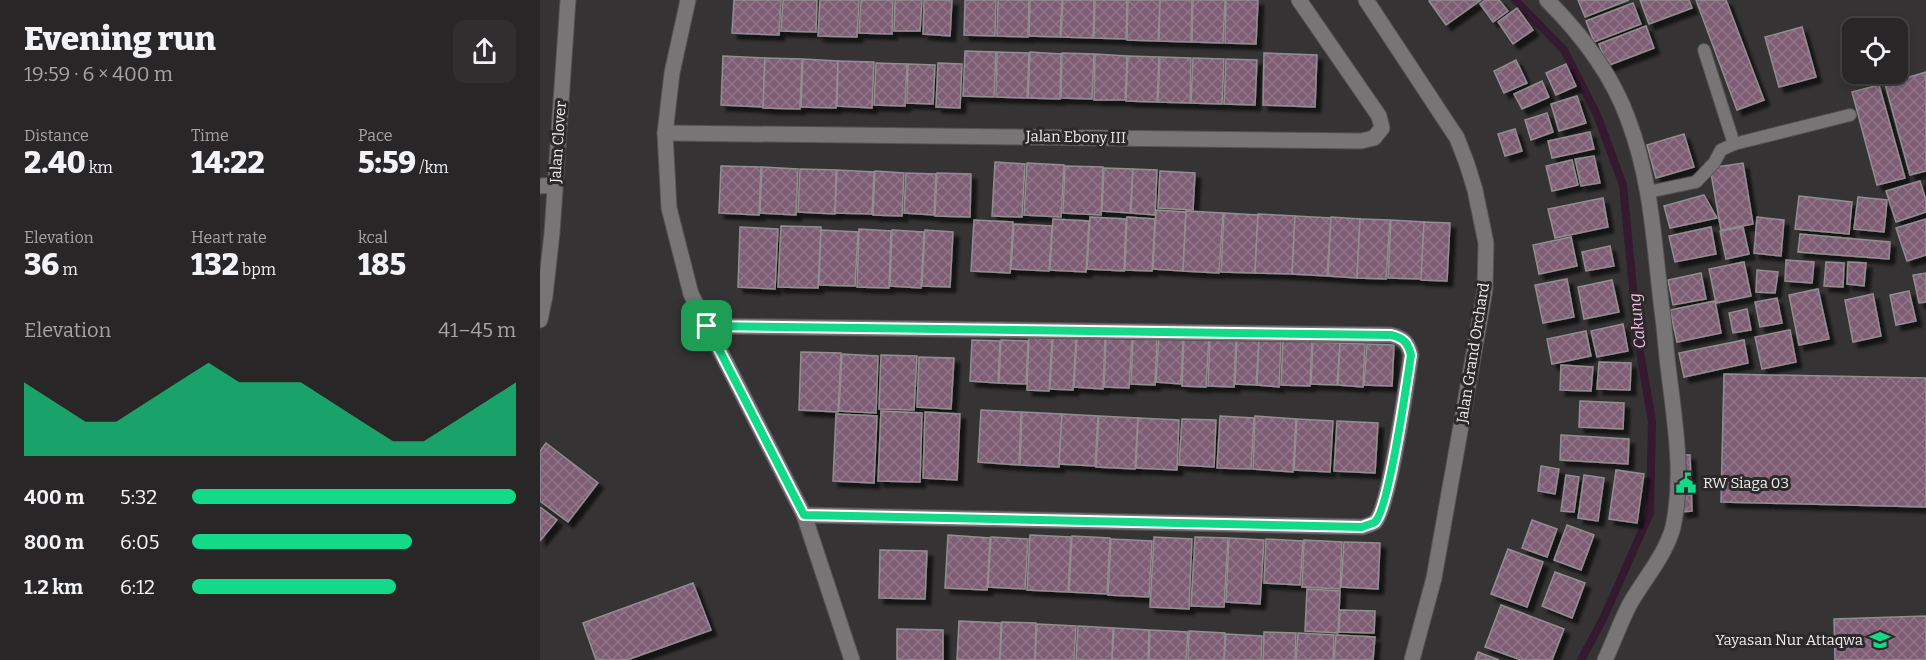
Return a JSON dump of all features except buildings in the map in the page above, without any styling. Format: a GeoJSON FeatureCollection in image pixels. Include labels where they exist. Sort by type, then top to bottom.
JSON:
{"type":"FeatureCollection","features":[{"type":"Feature","properties":{"kind":"street","name":"Jalan Clover"},"geometry":{"type":"LineString","coordinates":[[540,320],[545,296],[548,186],[568,0]]}},
{"type":"Feature","properties":{"kind":"street"},"geometry":{"type":"LineString","coordinates":[[688,0],[672,73],[665,133],[669,207],[691,294],[804,515],[852,660]]}},
{"type":"Feature","properties":{"kind":"street","name":"Jalan Ebony III"},"geometry":{"type":"LineString","coordinates":[[665,133],[1361,141],[1374,138],[1382,128],[1378,116],[1299,0]]}},
{"type":"Feature","properties":{"kind":"street","name":"Jalan Grand Orchard"},"geometry":{"type":"LineString","coordinates":[[1366,0],[1457,138],[1475,190],[1486,243],[1485,289],[1434,578],[1412,660]]}},
{"type":"Feature","properties":{"kind":"street"},"geometry":{"type":"LineString","coordinates":[[1547,0],[1561,14],[1597,61],[1628,119],[1648,192],[1676,422],[1678,461],[1676,504],[1672,528],[1668,541],[1630,603],[1605,660]]}},
{"type":"Feature","properties":{"kind":"street"},"geometry":{"type":"LineString","coordinates":[[707,326],[1391,335],[1400,337],[1408,344],[1411,355],[1382,509],[1375,522],[1362,527],[804,515]]}},
{"type":"Feature","properties":{"kind":"lane"},"geometry":{"type":"LineString","coordinates":[[1704,50],[1734,144]]}},
{"type":"Feature","properties":{"kind":"lane"},"geometry":{"type":"LineString","coordinates":[[1648,192],[1696,182],[1714,163],[1721,150],[1734,144],[1850,116]]}},
{"type":"Feature","properties":{"kind":"waterway","name":"Cakung"},"geometry":{"type":"LineString","coordinates":[[1515,0],[1564,50],[1597,115],[1623,185],[1638,340],[1652,421],[1650,513],[1603,619],[1581,660]]}},
{"type":"Feature","properties":{"kind":"place","name":"RW Siaga 03"},"geometry":{"type":"Point","coordinates":[1686,483]}},
{"type":"Feature","properties":{"kind":"place","name":"Yayasan Nur Attaqwa"},"geometry":{"type":"Point","coordinates":[1880,640]}},
{"type":"Feature","properties":{"kind":"route"},"geometry":{"type":"LineString","coordinates":[[707,326],[1391,335],[1400,337],[1408,344],[1411,355],[1382,509],[1375,522],[1362,527],[804,515],[707,326]]}}]}
